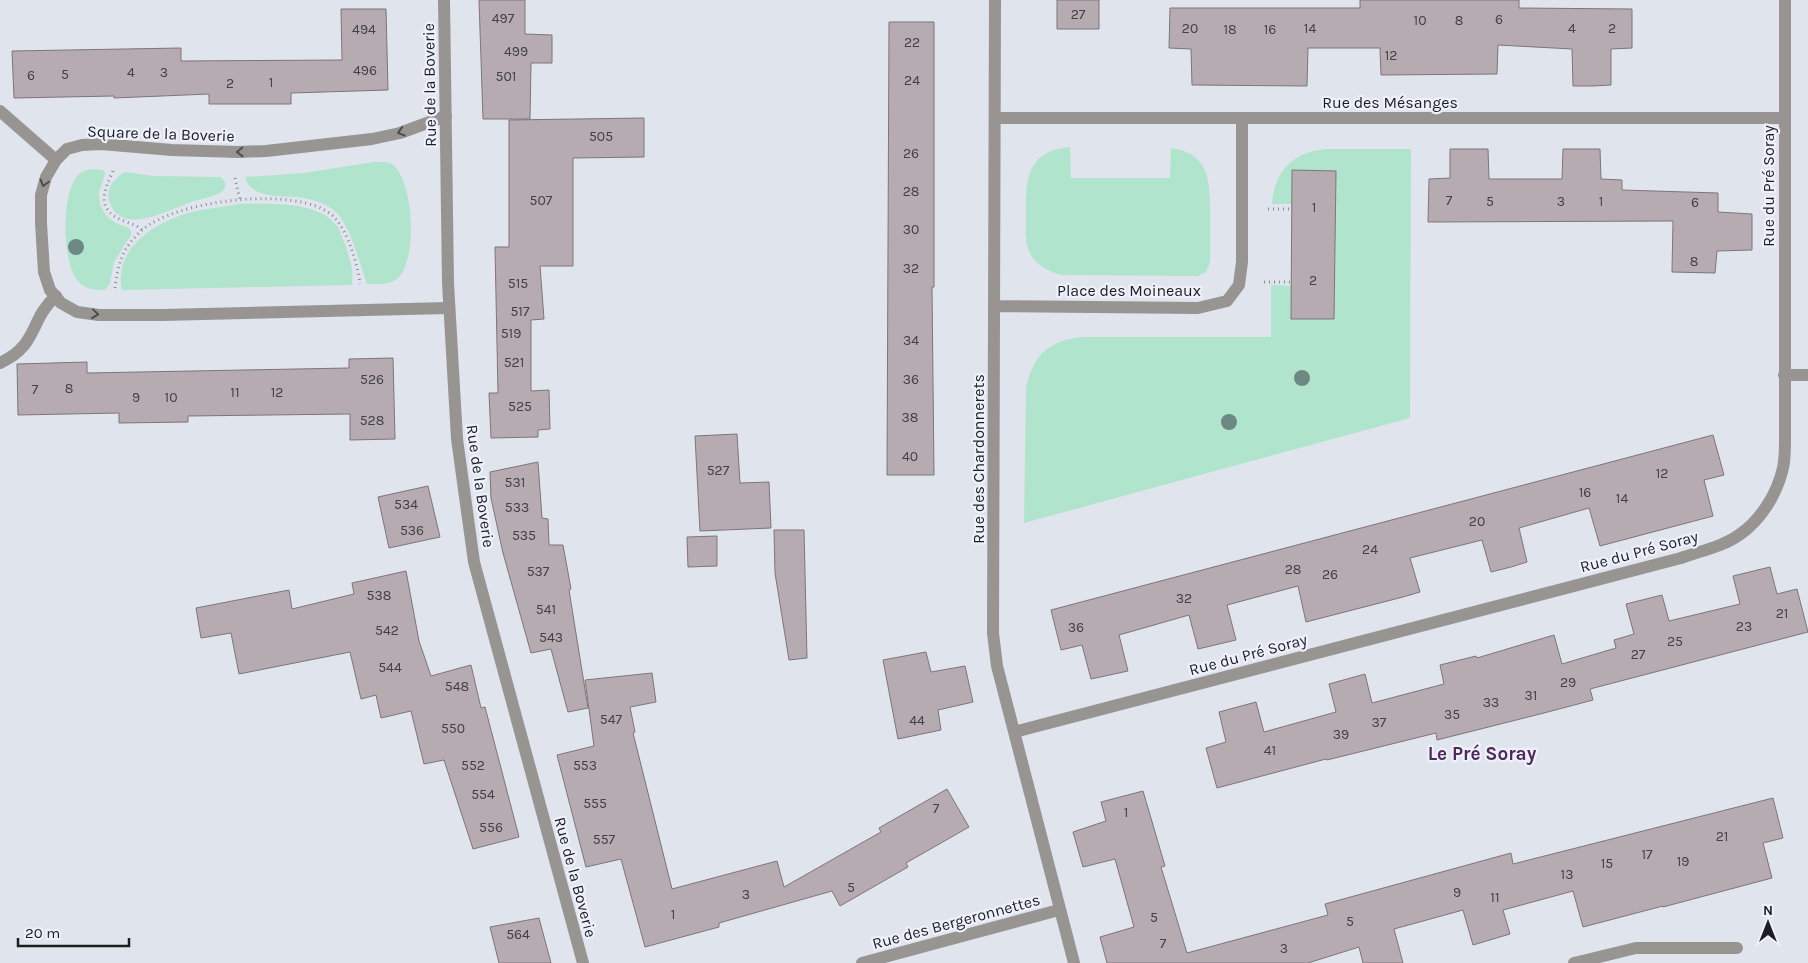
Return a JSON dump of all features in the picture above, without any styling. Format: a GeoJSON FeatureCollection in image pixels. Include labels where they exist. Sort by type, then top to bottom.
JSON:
{"type":"FeatureCollection","features":[{"type":"Feature","properties":{"kind":"street","name":"Rue de la Boverie"},"geometry":{"type":"LineString","coordinates":[[444,0],[448,308],[457,439],[474,562],[583,963]]}},
{"type":"Feature","properties":{"kind":"street","name":"Rue des Chardonnerets"},"geometry":{"type":"LineString","coordinates":[[995,0],[993,633],[997,666],[1074,963]]}},
{"type":"Feature","properties":{"kind":"street","name":"Rue du Pré Soray"},"geometry":{"type":"LineString","coordinates":[[1014,732],[1681,558],[1715,547],[1738,536],[1757,520],[1774,494],[1784,467],[1785,0]]}},
{"type":"Feature","properties":{"kind":"street"},"geometry":{"type":"LineString","coordinates":[[0,111],[56,160]]}},
{"type":"Feature","properties":{"kind":"street","name":"Square de la Boverie"},"geometry":{"type":"LineString","coordinates":[[446,116],[400,133],[372,139],[298,148],[238,152],[172,150],[101,144],[82,145],[67,149],[56,160],[46,176],[41,195],[41,223],[44,272],[50,290],[61,303],[77,312],[99,315],[162,315],[448,308]]}},
{"type":"Feature","properties":{"kind":"street","name":"Rue des Mésanges"},"geometry":{"type":"LineString","coordinates":[[995,118],[1785,118]]}},
{"type":"Feature","properties":{"kind":"street","name":"Place des Moineaux"},"geometry":{"type":"LineString","coordinates":[[995,306],[1198,308],[1227,301],[1239,285],[1242,262],[1242,119]]}},
{"type":"Feature","properties":{"kind":"street"},"geometry":{"type":"LineString","coordinates":[[0,363],[14,357],[22,349],[31,336],[44,309],[56,296]]}},
{"type":"Feature","properties":{"kind":"street"},"geometry":{"type":"LineString","coordinates":[[1784,375],[1808,375]]}},
{"type":"Feature","properties":{"kind":"street","name":"Rue des Bergeronnettes"},"geometry":{"type":"LineString","coordinates":[[862,963],[1059,910]]}},
{"type":"Feature","properties":{"kind":"street"},"geometry":{"type":"LineString","coordinates":[[1574,963],[1636,948],[1737,948]]}},
{"type":"Feature","properties":{"kind":"path"},"geometry":{"type":"LineString","coordinates":[[114,165],[105,188],[105,203],[111,214],[138,226],[142,230]]}},
{"type":"Feature","properties":{"kind":"path"},"geometry":{"type":"LineString","coordinates":[[234,172],[240,200]]}},
{"type":"Feature","properties":{"kind":"path"},"geometry":{"type":"LineString","coordinates":[[115,291],[121,257],[142,230],[157,221],[189,208],[215,202],[240,200],[294,202],[327,211],[339,222],[343,229],[355,260],[361,291]]}},
{"type":"Feature","properties":{"kind":"path"},"geometry":{"type":"LineString","coordinates":[[1265,209],[1292,209]]}},
{"type":"Feature","properties":{"kind":"path"},"geometry":{"type":"LineString","coordinates":[[1264,282],[1291,282]]}},
{"type":"Feature","properties":{"kind":"green space"},"geometry":{"type":"Polygon","coordinates":[[[1070,147],[1071,178],[1170,178],[1171,148],[1184,151],[1201,163],[1206,172],[1210,192],[1210,262],[1206,272],[1198,276],[1062,275],[1040,265],[1034,259],[1026,241],[1026,191],[1028,180],[1036,161],[1055,150],[1070,147]]]}},
{"type":"Feature","properties":{"kind":"green space"},"geometry":{"type":"Polygon","coordinates":[[[1327,149],[1411,149],[1410,418],[1024,523],[1026,389],[1033,367],[1044,352],[1052,346],[1083,337],[1271,337],[1271,285],[1291,286],[1292,319],[1334,319],[1336,171],[1292,204],[1272,204],[1277,181],[1288,165],[1304,154],[1327,149]]]}},
{"type":"Feature","properties":{"kind":"green space"},"geometry":{"type":"Polygon","coordinates":[[[374,162],[391,164],[400,174],[409,204],[411,222],[408,256],[404,270],[397,279],[383,284],[367,284],[347,228],[333,209],[306,199],[273,196],[259,192],[248,184],[245,177],[304,173],[374,162]]]}},
{"type":"Feature","properties":{"kind":"green space"},"geometry":{"type":"Polygon","coordinates":[[[92,169],[103,170],[105,173],[99,196],[100,205],[104,213],[114,222],[127,227],[131,231],[131,235],[114,262],[110,283],[105,290],[95,290],[83,285],[74,274],[69,262],[65,229],[68,197],[72,184],[78,175],[92,169]]]}},
{"type":"Feature","properties":{"kind":"green space"},"geometry":{"type":"Polygon","coordinates":[[[124,172],[154,176],[221,177],[226,184],[223,191],[214,195],[155,216],[132,219],[122,217],[114,211],[108,195],[110,187],[124,172]]]}},
{"type":"Feature","properties":{"kind":"green space"},"geometry":{"type":"Polygon","coordinates":[[[239,204],[291,205],[318,212],[328,218],[337,226],[346,247],[352,270],[352,285],[122,290],[121,276],[123,263],[129,251],[148,232],[172,219],[198,210],[239,204]]]}},
{"type":"Feature","properties":{"kind":"building"},"geometry":{"type":"Polygon","coordinates":[[[479,0],[525,0],[525,34],[552,35],[552,63],[531,63],[530,119],[483,119],[479,0]]]}},
{"type":"Feature","properties":{"kind":"building"},"geometry":{"type":"Polygon","coordinates":[[[1057,0],[1099,0],[1099,29],[1057,29],[1057,0]]]}},
{"type":"Feature","properties":{"kind":"building"},"geometry":{"type":"Polygon","coordinates":[[[1360,0],[1519,0],[1519,8],[1632,9],[1632,48],[1611,49],[1611,85],[1573,86],[1572,49],[1498,45],[1497,74],[1381,75],[1380,48],[1308,48],[1307,86],[1192,85],[1191,49],[1169,48],[1170,8],[1360,8],[1360,0]]]}},
{"type":"Feature","properties":{"kind":"building"},"geometry":{"type":"Polygon","coordinates":[[[341,9],[386,9],[388,90],[291,93],[291,104],[209,104],[209,94],[114,98],[114,96],[14,98],[12,51],[181,48],[181,61],[342,60],[341,9]]]}},
{"type":"Feature","properties":{"kind":"building"},"geometry":{"type":"Polygon","coordinates":[[[889,22],[934,22],[934,287],[932,287],[934,475],[887,475],[889,22]]]}},
{"type":"Feature","properties":{"kind":"building"},"geometry":{"type":"Polygon","coordinates":[[[644,118],[644,157],[573,158],[573,266],[540,266],[544,319],[531,320],[531,391],[549,390],[550,429],[538,430],[538,437],[491,438],[489,393],[498,393],[495,247],[509,247],[509,120],[644,118]]]}},
{"type":"Feature","properties":{"kind":"building"},"geometry":{"type":"Polygon","coordinates":[[[1450,149],[1488,149],[1489,179],[1562,179],[1563,149],[1600,149],[1601,179],[1622,180],[1622,190],[1718,193],[1718,212],[1752,214],[1752,250],[1717,251],[1715,273],[1672,272],[1673,221],[1428,222],[1429,179],[1450,178],[1450,149]]]}},
{"type":"Feature","properties":{"kind":"building"},"geometry":{"type":"Polygon","coordinates":[[[1292,170],[1336,171],[1334,319],[1291,319],[1292,170]]]}},
{"type":"Feature","properties":{"kind":"building"},"geometry":{"type":"Polygon","coordinates":[[[393,358],[395,439],[350,440],[350,414],[188,416],[188,422],[119,423],[119,413],[18,415],[17,364],[87,362],[87,373],[349,368],[349,359],[393,358]]]}},
{"type":"Feature","properties":{"kind":"building"},"geometry":{"type":"Polygon","coordinates":[[[737,434],[740,483],[769,482],[771,528],[700,531],[695,436],[737,434]]]}},
{"type":"Feature","properties":{"kind":"building"},"geometry":{"type":"Polygon","coordinates":[[[1713,435],[1724,475],[1704,480],[1713,516],[1600,546],[1589,508],[1519,528],[1527,562],[1511,567],[1491,572],[1482,540],[1410,558],[1420,592],[1403,597],[1306,622],[1298,586],[1227,605],[1236,640],[1198,649],[1189,615],[1119,635],[1128,671],[1091,679],[1082,645],[1061,650],[1051,610],[1713,435]]]}},
{"type":"Feature","properties":{"kind":"building"},"geometry":{"type":"Polygon","coordinates":[[[538,462],[542,518],[548,519],[549,545],[563,545],[588,708],[568,712],[551,649],[531,653],[503,553],[491,498],[490,472],[538,462]]]}},
{"type":"Feature","properties":{"kind":"building"},"geometry":{"type":"Polygon","coordinates":[[[428,486],[440,537],[389,548],[378,497],[428,486]]]}},
{"type":"Feature","properties":{"kind":"building"},"geometry":{"type":"Polygon","coordinates":[[[774,530],[804,530],[807,658],[789,660],[775,573],[774,530]]]}},
{"type":"Feature","properties":{"kind":"building"},"geometry":{"type":"Polygon","coordinates":[[[717,536],[717,566],[688,567],[687,537],[717,536]]]}},
{"type":"Feature","properties":{"kind":"building"},"geometry":{"type":"Polygon","coordinates":[[[1770,567],[1777,594],[1797,589],[1808,632],[1590,689],[1593,700],[1544,713],[1437,740],[1436,733],[1326,759],[1217,788],[1206,748],[1226,742],[1219,712],[1256,702],[1264,732],[1336,712],[1329,684],[1365,674],[1372,703],[1444,684],[1440,665],[1476,656],[1477,658],[1554,635],[1562,664],[1616,648],[1614,640],[1634,634],[1626,604],[1662,595],[1669,621],[1740,604],[1733,576],[1770,567]]]}},
{"type":"Feature","properties":{"kind":"building"},"geometry":{"type":"Polygon","coordinates":[[[406,571],[419,641],[431,676],[471,665],[481,708],[485,707],[519,837],[473,849],[444,760],[424,764],[411,711],[381,718],[376,695],[361,699],[350,652],[239,674],[231,633],[201,638],[196,608],[289,590],[292,609],[354,594],[352,583],[406,571]]]}},
{"type":"Feature","properties":{"kind":"building"},"geometry":{"type":"Polygon","coordinates":[[[926,652],[931,672],[965,666],[973,702],[938,710],[941,730],[898,739],[883,660],[926,652]]]}},
{"type":"Feature","properties":{"kind":"building"},"geometry":{"type":"Polygon","coordinates":[[[652,673],[656,702],[630,707],[635,732],[633,733],[672,889],[777,861],[784,887],[881,832],[879,828],[947,789],[969,827],[906,863],[908,867],[840,906],[832,891],[719,923],[719,927],[645,947],[621,859],[586,867],[557,755],[594,746],[585,680],[652,673]]]}},
{"type":"Feature","properties":{"kind":"building"},"geometry":{"type":"Polygon","coordinates":[[[1143,791],[1165,866],[1161,867],[1187,953],[1328,915],[1325,904],[1511,853],[1513,864],[1773,798],[1783,838],[1763,843],[1772,878],[1583,927],[1573,891],[1503,910],[1510,934],[1473,945],[1463,910],[1394,929],[1403,963],[1363,963],[1359,947],[1308,963],[1107,963],[1100,937],[1134,927],[1115,859],[1083,867],[1073,832],[1106,821],[1101,802],[1143,791]]]}},
{"type":"Feature","properties":{"kind":"building"},"geometry":{"type":"Polygon","coordinates":[[[539,918],[551,963],[499,963],[490,927],[539,918]]]}},
{"type":"Feature","properties":{"kind":"district","name":"Le Pré Soray"},"geometry":{"type":"Point","coordinates":[1482,753]}}]}
